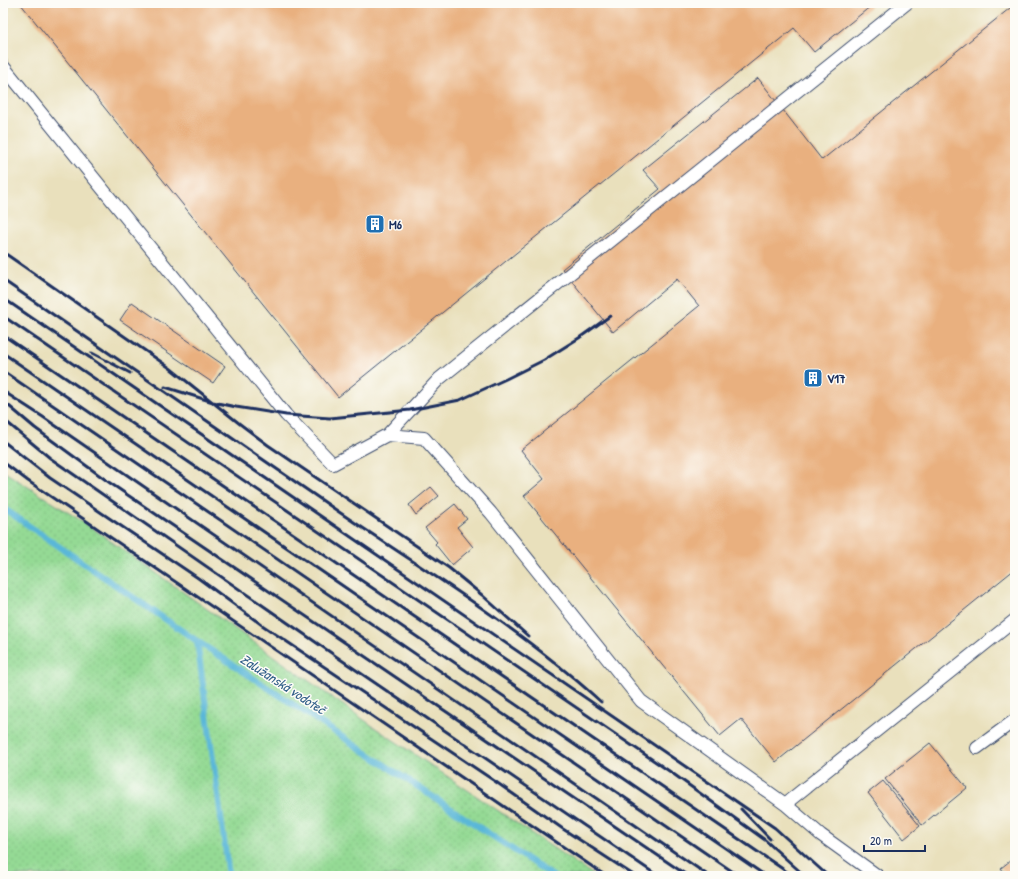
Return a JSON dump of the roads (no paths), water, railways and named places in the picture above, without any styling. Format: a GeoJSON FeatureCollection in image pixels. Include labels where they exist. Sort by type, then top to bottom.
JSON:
{"type":"FeatureCollection","features":[{"type":"Feature","properties":{"kind":"lane"},"geometry":{"type":"LineString","coordinates":[[3,66],[286,415],[333,464],[387,435],[439,379],[907,3]]}},
{"type":"Feature","properties":{"kind":"lane"},"geometry":{"type":"LineString","coordinates":[[387,435],[424,438],[491,513],[641,701],[785,804],[827,839],[878,876]]}},
{"type":"Feature","properties":{"kind":"lane"},"geometry":{"type":"LineString","coordinates":[[785,804],[1015,620]]}},
{"type":"Feature","properties":{"kind":"lane"},"geometry":{"type":"LineString","coordinates":[[978,748],[1015,720]]}},
{"type":"Feature","properties":{"kind":"waterway","name":"Zalužanská vodoteč"},"geometry":{"type":"LineString","coordinates":[[3,508],[197,641],[553,876]]}},
{"type":"Feature","properties":{"kind":"waterway"},"geometry":{"type":"LineString","coordinates":[[197,641],[229,876]]}},
{"type":"Feature","properties":{"kind":"railway"},"geometry":{"type":"LineString","coordinates":[[3,252],[170,368],[268,445],[449,568],[528,636]]}},
{"type":"Feature","properties":{"kind":"railway"},"geometry":{"type":"LineString","coordinates":[[3,280],[339,512],[473,602],[539,650],[601,702]]}},
{"type":"Feature","properties":{"kind":"railway"},"geometry":{"type":"LineString","coordinates":[[3,298],[775,828],[828,876]]}},
{"type":"Feature","properties":{"kind":"railway"},"geometry":{"type":"LineString","coordinates":[[3,316],[672,773],[765,840],[805,876]]}},
{"type":"Feature","properties":{"kind":"railway"},"geometry":{"type":"LineString","coordinates":[[165,387],[213,402],[286,415],[330,418],[410,410],[460,400],[506,379],[544,360],[610,316]]}},
{"type":"Feature","properties":{"kind":"railway"},"geometry":{"type":"LineString","coordinates":[[3,335],[793,876]]}},
{"type":"Feature","properties":{"kind":"railway"},"geometry":{"type":"LineString","coordinates":[[3,353],[766,876]]}},
{"type":"Feature","properties":{"kind":"railway"},"geometry":{"type":"LineString","coordinates":[[92,353],[130,373]]}},
{"type":"Feature","properties":{"kind":"railway"},"geometry":{"type":"LineString","coordinates":[[3,371],[739,876]]}},
{"type":"Feature","properties":{"kind":"railway"},"geometry":{"type":"LineString","coordinates":[[3,391],[43,417],[709,876]]}},
{"type":"Feature","properties":{"kind":"railway"},"geometry":{"type":"LineString","coordinates":[[3,401],[35,428],[110,483],[688,876]]}},
{"type":"Feature","properties":{"kind":"railway"},"geometry":{"type":"LineString","coordinates":[[3,419],[50,458],[340,659],[658,876]]}},
{"type":"Feature","properties":{"kind":"railway"},"geometry":{"type":"LineString","coordinates":[[3,441],[50,478],[198,578],[262,625],[496,782],[563,829],[635,876]]}},
{"type":"Feature","properties":{"kind":"railway"},"geometry":{"type":"LineString","coordinates":[[3,462],[28,481],[606,876]]}},
{"type":"Feature","properties":{"kind":"railway"},"geometry":{"type":"LineString","coordinates":[[741,809],[770,839]]}},
{"type":"Feature","properties":{"kind":"place","name":"M6"},"geometry":{"type":"Point","coordinates":[375,224]}},
{"type":"Feature","properties":{"kind":"place","name":"V17"},"geometry":{"type":"Point","coordinates":[813,378]}}]}
